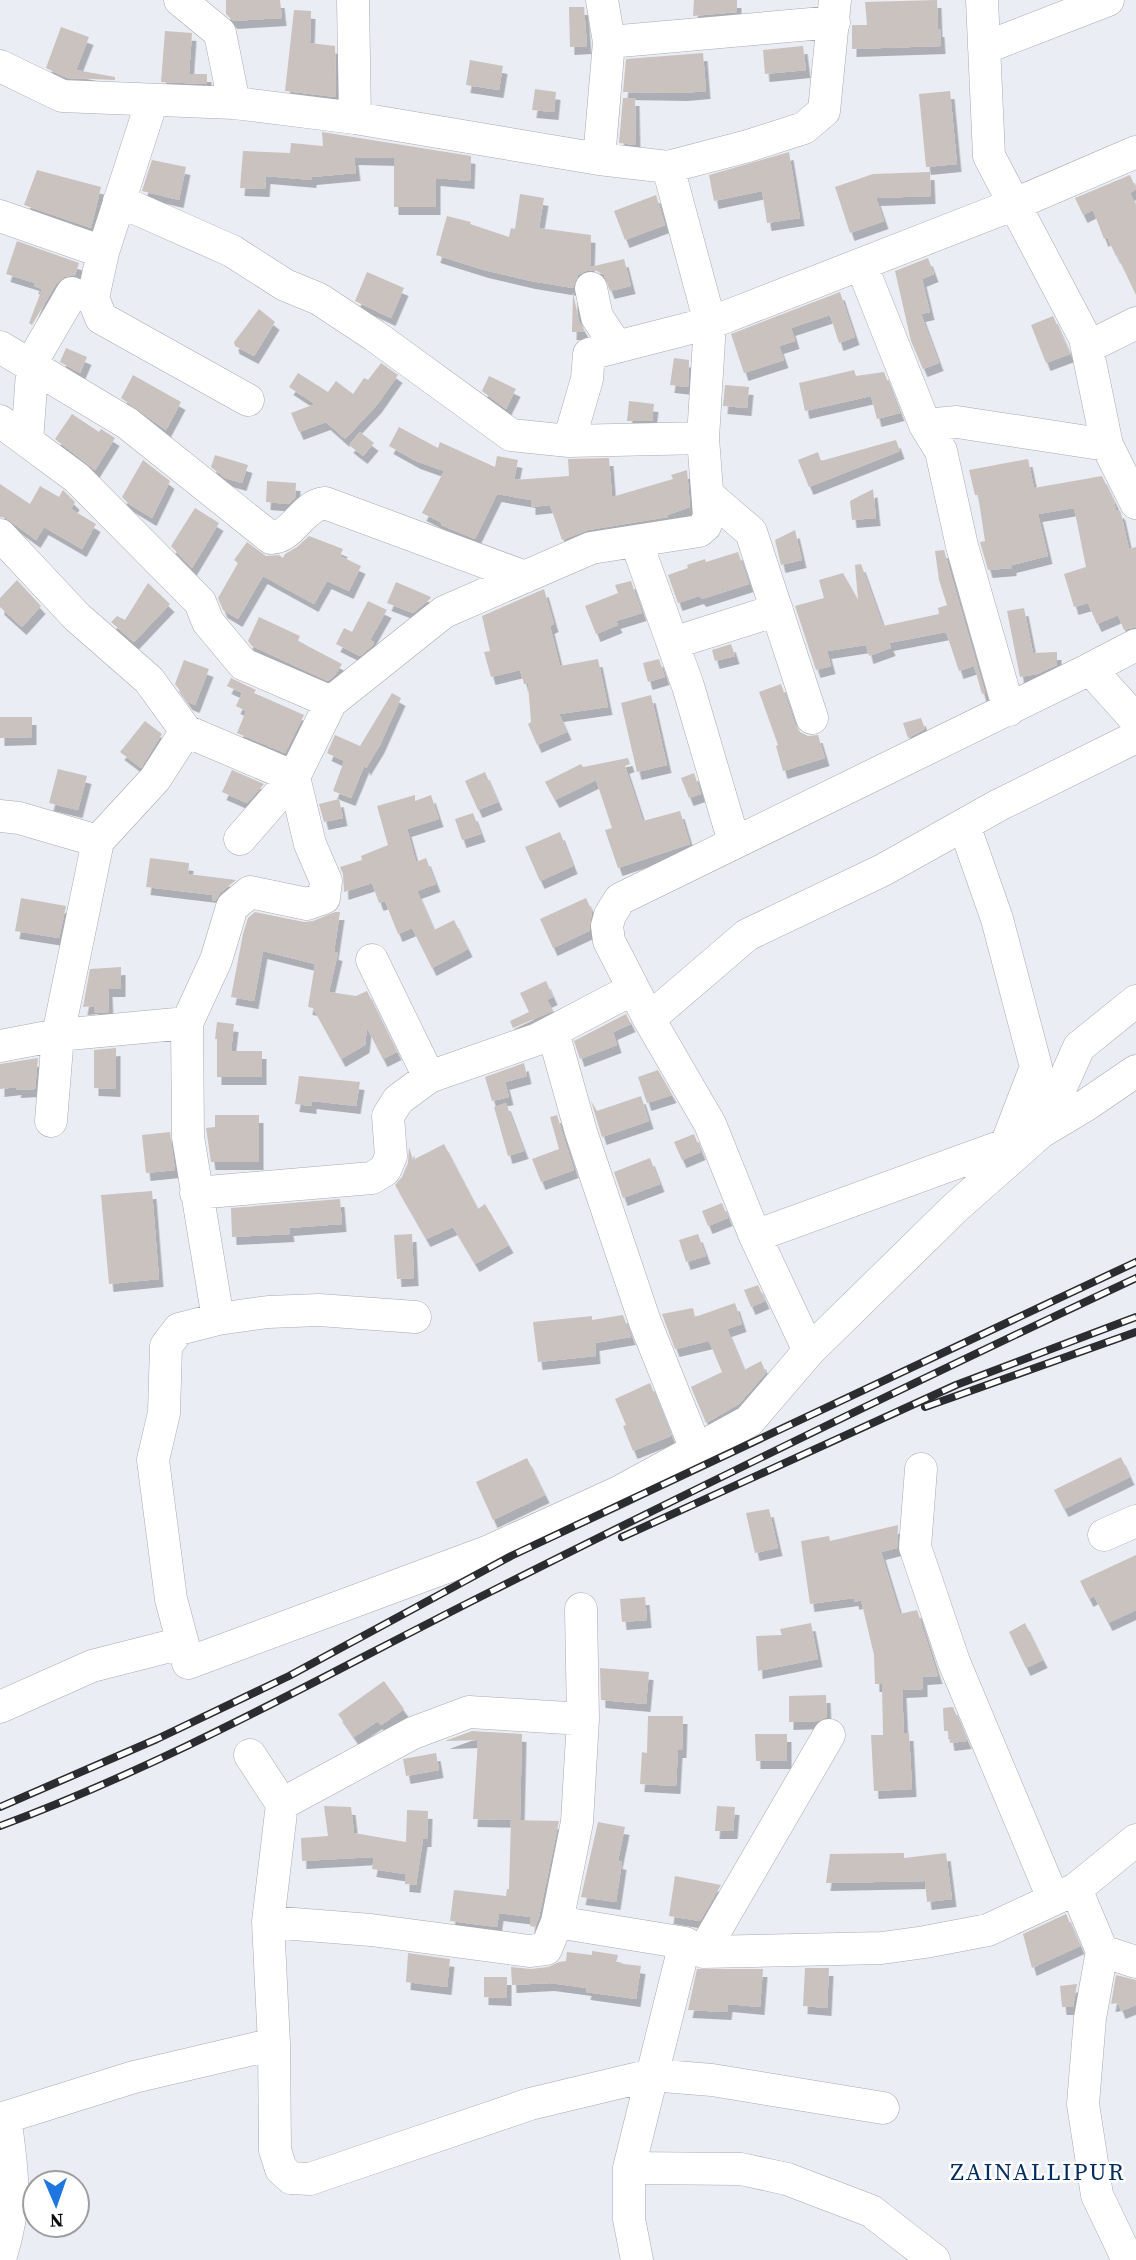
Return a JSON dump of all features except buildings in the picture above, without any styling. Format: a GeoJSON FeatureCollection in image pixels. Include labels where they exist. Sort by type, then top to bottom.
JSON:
{"type":"FeatureCollection","features":[{"type":"Feature","properties":{"kind":"street"},"geometry":{"type":"LineString","coordinates":[[180,0],[219,33]]}},
{"type":"Feature","properties":{"kind":"street"},"geometry":{"type":"LineString","coordinates":[[219,0],[219,33],[234,103]]}},
{"type":"Feature","properties":{"kind":"street"},"geometry":{"type":"LineString","coordinates":[[353,0],[355,118]]}},
{"type":"Feature","properties":{"kind":"street"},"geometry":{"type":"LineString","coordinates":[[598,159],[609,42],[602,0]]}},
{"type":"Feature","properties":{"kind":"street"},"geometry":{"type":"LineString","coordinates":[[982,0],[989,156],[1088,346],[1107,445],[1136,503]]}},
{"type":"Feature","properties":{"kind":"street"},"geometry":{"type":"LineString","coordinates":[[984,48],[1108,0]]}},
{"type":"Feature","properties":{"kind":"street"},"geometry":{"type":"LineString","coordinates":[[0,66],[62,96],[234,103],[355,118],[598,159],[667,167],[804,128],[824,111],[834,11],[609,42]]}},
{"type":"Feature","properties":{"kind":"street"},"geometry":{"type":"LineString","coordinates":[[152,101],[103,252],[93,298],[101,318],[248,400]]}},
{"type":"Feature","properties":{"kind":"street"},"geometry":{"type":"LineString","coordinates":[[569,440],[587,379],[589,354],[710,323],[861,264],[1020,213],[1136,152]]}},
{"type":"Feature","properties":{"kind":"street"},"geometry":{"type":"LineString","coordinates":[[240,839],[294,777],[331,702],[444,612],[591,548],[699,531],[705,526],[709,516],[703,438],[710,323],[667,167]]}},
{"type":"Feature","properties":{"kind":"street"},"geometry":{"type":"LineString","coordinates":[[119,201],[232,251],[285,285],[319,299],[375,336],[511,435],[569,440],[703,438]]}},
{"type":"Feature","properties":{"kind":"street"},"geometry":{"type":"LineString","coordinates":[[0,216],[103,252]]}},
{"type":"Feature","properties":{"kind":"street"},"geometry":{"type":"LineString","coordinates":[[861,264],[925,425],[941,451],[962,545],[1009,710]]}},
{"type":"Feature","properties":{"kind":"street"},"geometry":{"type":"LineString","coordinates":[[591,288],[597,317],[617,347]]}},
{"type":"Feature","properties":{"kind":"street"},"geometry":{"type":"LineString","coordinates":[[27,441],[33,359],[72,293]]}},
{"type":"Feature","properties":{"kind":"street"},"geometry":{"type":"LineString","coordinates":[[1088,346],[1136,323]]}},
{"type":"Feature","properties":{"kind":"street"},"geometry":{"type":"LineString","coordinates":[[0,347],[127,423],[271,538],[281,536],[316,504],[325,503],[525,577]]}},
{"type":"Feature","properties":{"kind":"street"},"geometry":{"type":"LineString","coordinates":[[0,421],[77,478],[200,602],[208,622],[243,664],[331,702]]}},
{"type":"Feature","properties":{"kind":"street"},"geometry":{"type":"LineString","coordinates":[[925,425],[957,422],[1107,445]]}},
{"type":"Feature","properties":{"kind":"street"},"geometry":{"type":"LineString","coordinates":[[708,495],[751,531],[812,718]]}},
{"type":"Feature","properties":{"kind":"street"},"geometry":{"type":"LineString","coordinates":[[0,535],[77,617],[149,680],[186,731],[294,777]]}},
{"type":"Feature","properties":{"kind":"street"},"geometry":{"type":"LineString","coordinates":[[636,541],[688,686],[734,842]]}},
{"type":"Feature","properties":{"kind":"street"},"geometry":{"type":"LineString","coordinates":[[673,643],[777,610]]}},
{"type":"Feature","properties":{"kind":"street"},"geometry":{"type":"LineString","coordinates":[[809,1351],[755,1236],[710,1124],[649,1019],[609,941],[607,926],[610,915],[620,899],[1009,710],[1136,645]]}},
{"type":"Feature","properties":{"kind":"street"},"geometry":{"type":"LineString","coordinates":[[1090,669],[1136,720]]}},
{"type":"Feature","properties":{"kind":"street"},"geometry":{"type":"LineString","coordinates":[[51,1121],[58,1035],[98,841],[155,779],[186,731]]}},
{"type":"Feature","properties":{"kind":"street"},"geometry":{"type":"LineString","coordinates":[[649,1019],[747,935],[883,870],[999,805],[1136,737]]}},
{"type":"Feature","properties":{"kind":"street"},"geometry":{"type":"LineString","coordinates":[[218,1319],[188,1137],[187,1023],[216,960],[232,907],[242,897],[250,892],[307,904],[324,898],[326,881],[310,844],[294,777]]}},
{"type":"Feature","properties":{"kind":"street"},"geometry":{"type":"LineString","coordinates":[[0,816],[19,818],[98,841]]}},
{"type":"Feature","properties":{"kind":"street"},"geometry":{"type":"LineString","coordinates":[[964,825],[997,919],[1036,1067],[1006,1145]]}},
{"type":"Feature","properties":{"kind":"street"},"geometry":{"type":"LineString","coordinates":[[372,960],[429,1077]]}},
{"type":"Feature","properties":{"kind":"street"},"geometry":{"type":"LineString","coordinates":[[196,1193],[372,1178],[386,1170],[391,1156],[388,1116],[398,1100],[429,1077],[552,1032],[633,989]]}},
{"type":"Feature","properties":{"kind":"street"},"geometry":{"type":"LineString","coordinates":[[755,1236],[1041,1132],[1079,1047],[1136,1001]]}},
{"type":"Feature","properties":{"kind":"street"},"geometry":{"type":"LineString","coordinates":[[0,1046],[58,1035],[187,1023]]}},
{"type":"Feature","properties":{"kind":"street"},"geometry":{"type":"LineString","coordinates":[[552,1032],[581,1132],[645,1322],[696,1449]]}},
{"type":"Feature","properties":{"kind":"street"},"geometry":{"type":"LineString","coordinates":[[415,1317],[319,1310],[268,1312],[218,1319],[179,1329],[166,1346],[164,1413],[153,1460],[171,1599],[188,1663],[487,1552],[619,1492],[748,1421],[809,1351],[955,1208],[1041,1132],[1136,1071]]}},
{"type":"Feature","properties":{"kind":"street"},"geometry":{"type":"LineString","coordinates":[[921,1469],[915,1547],[954,1662],[1064,1894],[1102,1951],[1135,1960]]}},
{"type":"Feature","properties":{"kind":"street"},"geometry":{"type":"LineString","coordinates":[[1104,1535],[1136,1521]]}},
{"type":"Feature","properties":{"kind":"street"},"geometry":{"type":"LineString","coordinates":[[268,1922],[371,1930],[529,1951],[546,1949],[557,1923],[578,1822],[583,1719],[581,1609]]}},
{"type":"Feature","properties":{"kind":"street"},"geometry":{"type":"LineString","coordinates":[[0,1707],[92,1666],[182,1643]]}},
{"type":"Feature","properties":{"kind":"street"},"geometry":{"type":"LineString","coordinates":[[282,1804],[413,1733],[469,1712],[583,1719]]}},
{"type":"Feature","properties":{"kind":"street"},"geometry":{"type":"LineString","coordinates":[[637,2260],[629,2219],[629,2168],[651,2075],[694,1948],[829,1735]]}},
{"type":"Feature","properties":{"kind":"street"},"geometry":{"type":"LineString","coordinates":[[250,1755],[282,1804],[268,1922],[274,2044],[275,2150],[281,2169],[291,2178],[310,2179],[530,2104],[651,2075],[712,2080],[884,2108]]}},
{"type":"Feature","properties":{"kind":"street"},"geometry":{"type":"LineString","coordinates":[[557,1923],[694,1948],[882,1948],[925,1942],[988,1930],[1064,1894],[1136,1840]]}},
{"type":"Feature","properties":{"kind":"street"},"geometry":{"type":"LineString","coordinates":[[1102,1951],[1090,2018],[1083,2104],[1097,2196],[1128,2260]]}},
{"type":"Feature","properties":{"kind":"street"},"geometry":{"type":"LineString","coordinates":[[0,2259],[10,2229],[13,2203],[13,2173],[3,2118],[134,2077],[274,2044]]}},
{"type":"Feature","properties":{"kind":"street"},"geometry":{"type":"LineString","coordinates":[[629,2168],[741,2169],[787,2179],[871,2211],[934,2260]]}},
{"type":"Feature","properties":{"kind":"railway"},"geometry":{"type":"LineString","coordinates":[[0,1807],[157,1739],[289,1676],[511,1556],[1136,1262]]}},
{"type":"Feature","properties":{"kind":"railway"},"geometry":{"type":"LineString","coordinates":[[0,1826],[64,1801],[188,1745],[652,1511],[1136,1278]]}},
{"type":"Feature","properties":{"kind":"railway"},"geometry":{"type":"LineString","coordinates":[[622,1537],[956,1385],[1136,1317]]}},
{"type":"Feature","properties":{"kind":"railway"},"geometry":{"type":"LineString","coordinates":[[925,1407],[1136,1332]]}},
{"type":"Feature","properties":{"kind":"district","name":"ZAINALLIPUR"},"geometry":{"type":"Point","coordinates":[1038,2172]}}]}
